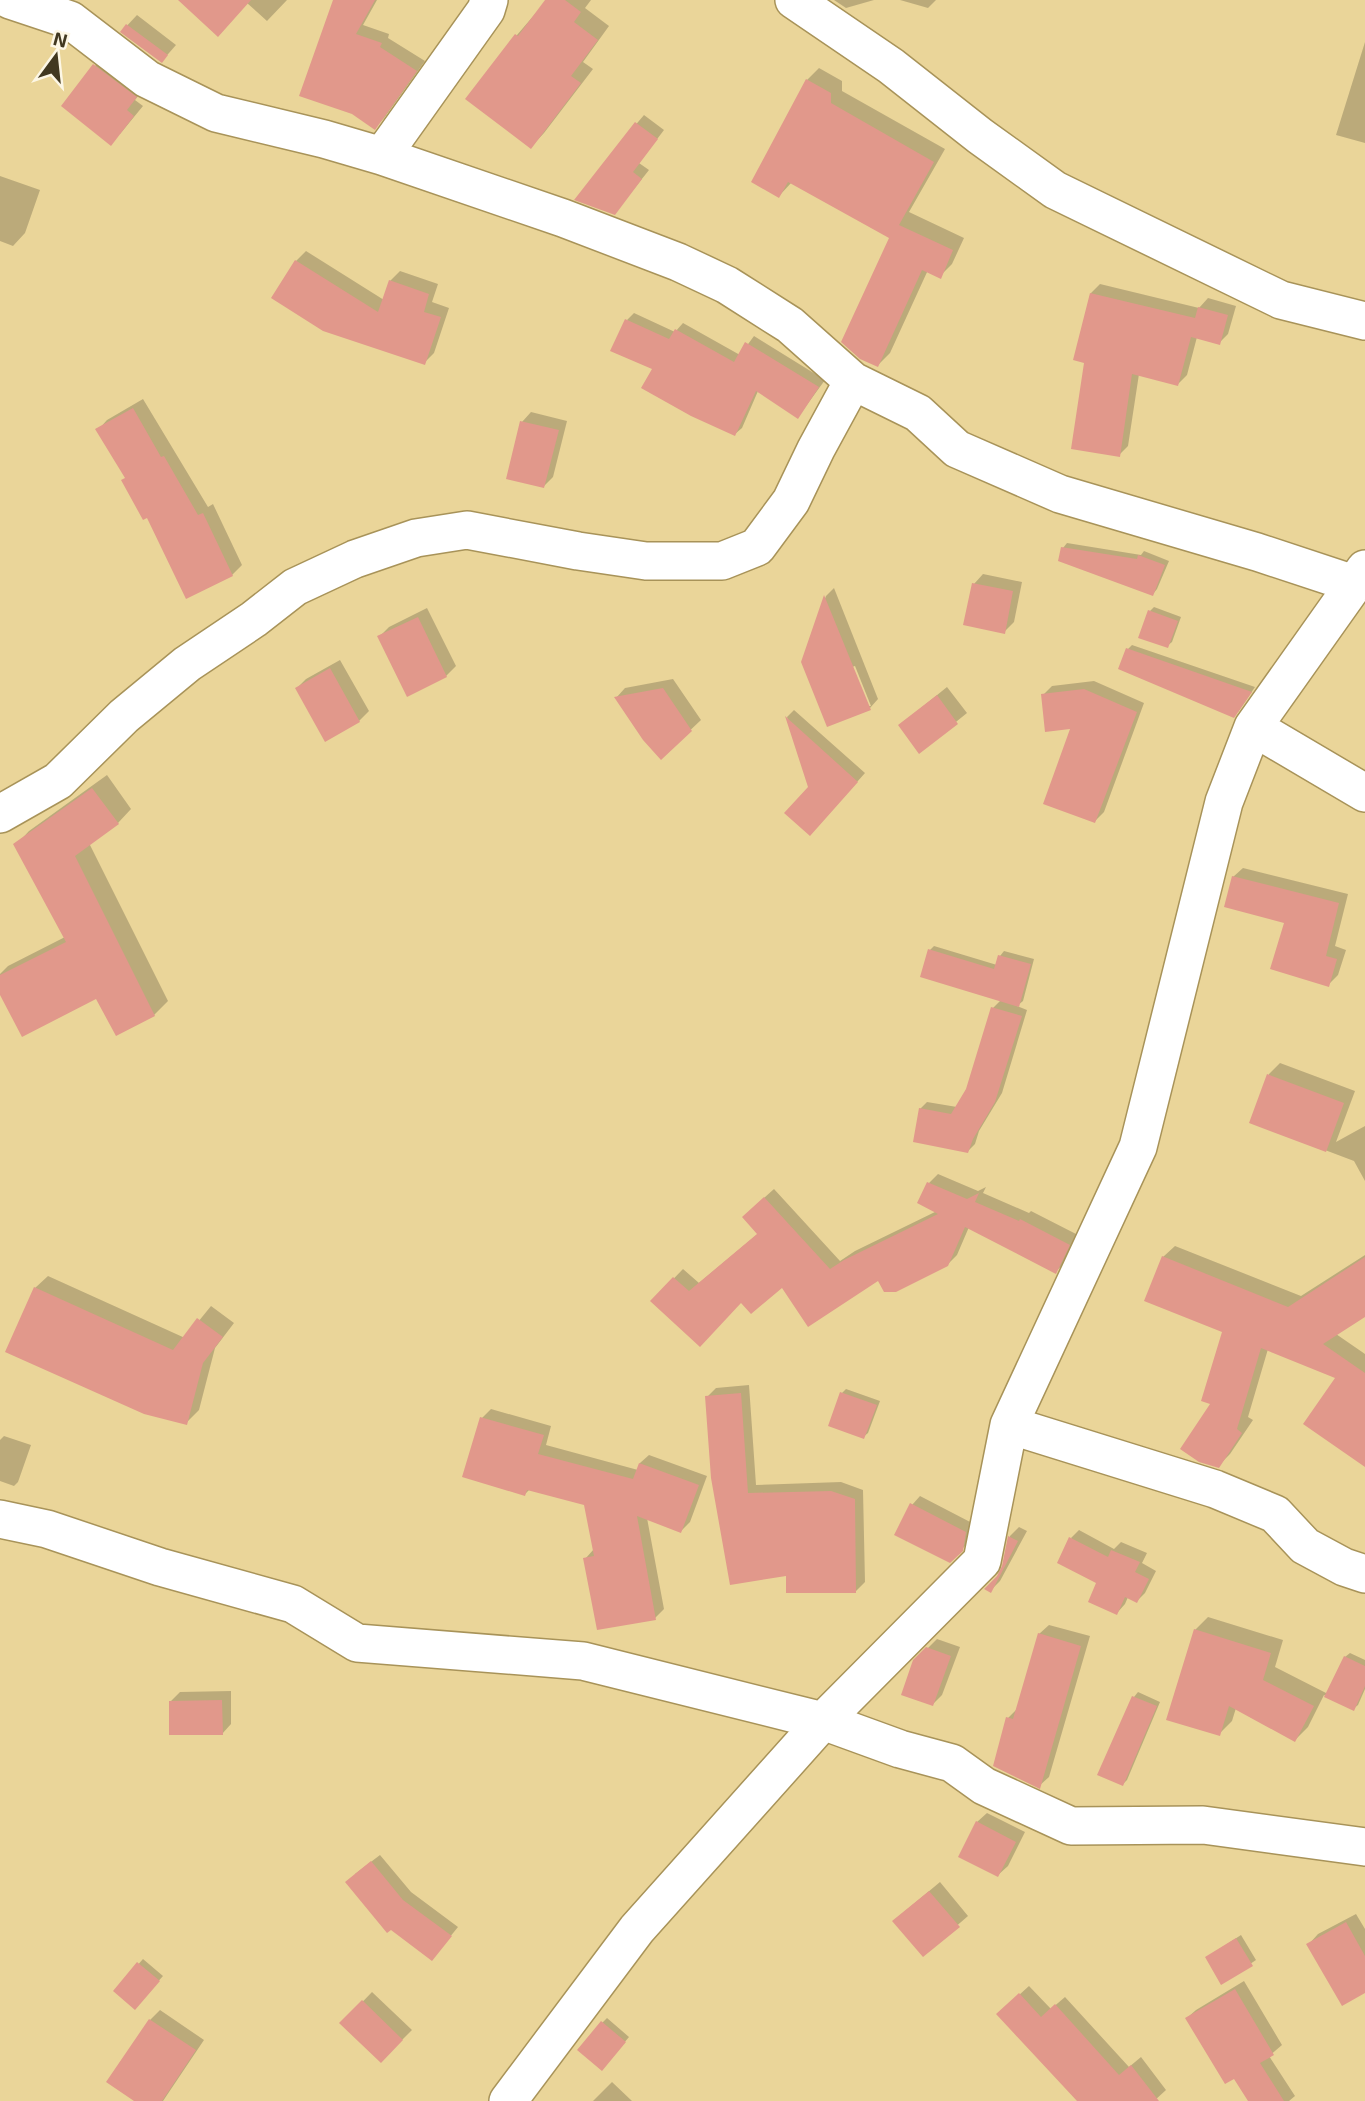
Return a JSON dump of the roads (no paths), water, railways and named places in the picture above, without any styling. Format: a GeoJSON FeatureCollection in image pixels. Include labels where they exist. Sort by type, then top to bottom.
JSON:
{"type":"FeatureCollection","features":[{"type":"Feature","properties":{"kind":"street"},"geometry":{"type":"LineString","coordinates":[[10,0],[70,20],[147,79],[216,113],[382,156],[563,218],[678,262],[727,285],[790,325],[853,381],[918,413],[957,449],[1060,494],[1257,552],[1359,576],[1253,727],[1224,802],[1138,1147],[1009,1424],[982,1562],[823,1721],[637,1929],[508,2101]]}},
{"type":"Feature","properties":{"kind":"street"},"geometry":{"type":"LineString","coordinates":[[382,156],[486,10],[489,0]]}},
{"type":"Feature","properties":{"kind":"street"},"geometry":{"type":"LineString","coordinates":[[794,0],[891,66],[979,136],[1055,190],[1281,300],[1365,321]]}},
{"type":"Feature","properties":{"kind":"street"},"geometry":{"type":"LineString","coordinates":[[0,814],[58,781],[124,716],[187,664],[296,587],[355,559],[416,538],[467,530],[646,561],[722,561],[757,547],[791,501],[853,381]]}},
{"type":"Feature","properties":{"kind":"street"},"geometry":{"type":"LineString","coordinates":[[1253,727],[1365,793]]}},
{"type":"Feature","properties":{"kind":"street"},"geometry":{"type":"LineString","coordinates":[[1009,1424],[1215,1489],[1275,1514],[1305,1546],[1344,1567],[1365,1574]]}},
{"type":"Feature","properties":{"kind":"street"},"geometry":{"type":"LineString","coordinates":[[0,1519],[47,1529],[160,1567],[293,1604],[357,1643],[583,1661],[823,1721],[900,1749],[952,1763],[985,1786],[1071,1826],[1203,1825],[1365,1847]]}}]}
